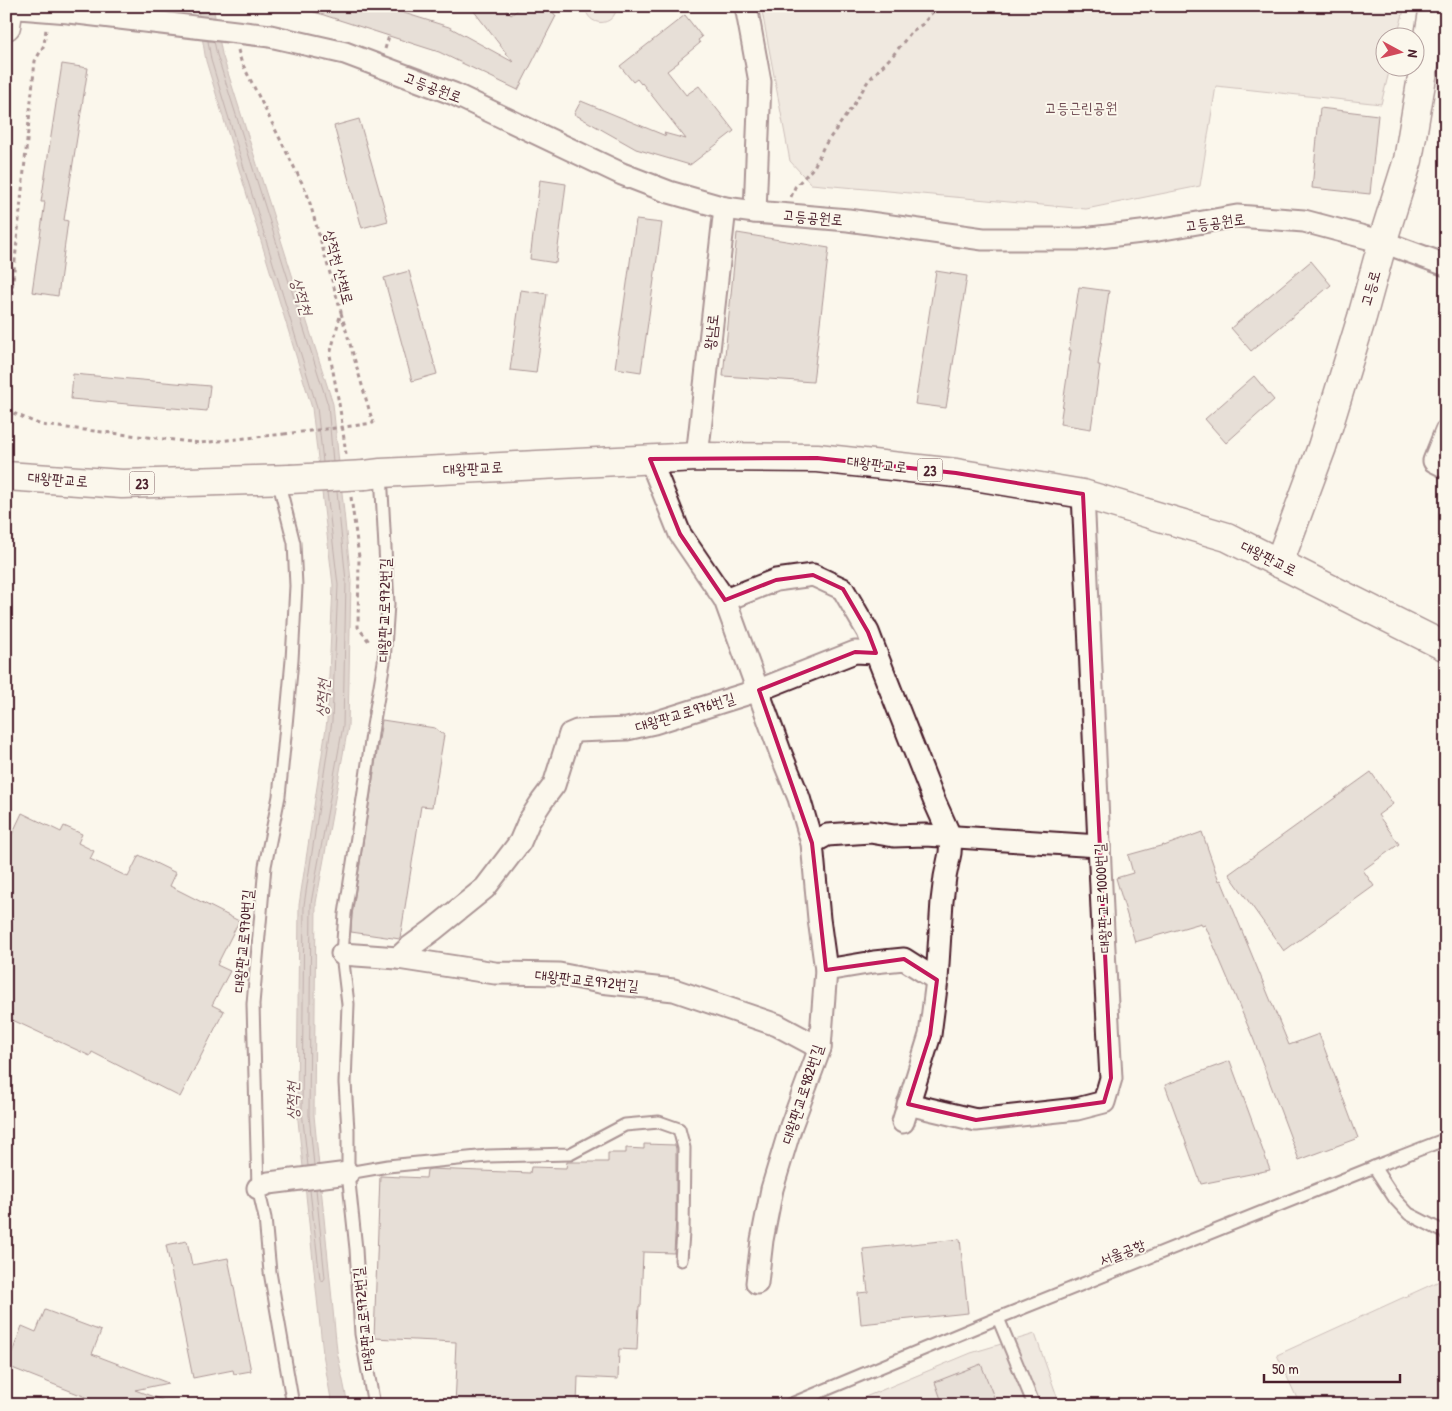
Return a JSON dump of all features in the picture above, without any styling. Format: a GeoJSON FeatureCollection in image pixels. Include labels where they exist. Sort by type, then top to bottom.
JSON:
{"type":"FeatureCollection","features":[{"type":"Feature","properties":{"kind":"main road","name":"고등로"},"geometry":{"type":"LineString","coordinates":[[1280,563],[1322,447],[1408,160],[1434,6]]}},
{"type":"Feature","properties":{"kind":"main road","name":"대왕판교로"},"geometry":{"type":"LineString","coordinates":[[360,474],[697,456],[817,458],[956,473],[1083,494],[1227,537],[1446,647]]}},
{"type":"Feature","properties":{"kind":"main road","name":"23"},"geometry":{"type":"LineString","coordinates":[[284,480],[360,474]]}},
{"type":"Feature","properties":{"kind":"main road","name":"대왕판교로"},"geometry":{"type":"LineString","coordinates":[[6,476],[122,484],[284,480]]}},
{"type":"Feature","properties":{"kind":"street"},"geometry":{"type":"LineString","coordinates":[[746,6],[760,82],[755,212]]}},
{"type":"Feature","properties":{"kind":"street"},"geometry":{"type":"LineString","coordinates":[[8,12],[48,10]]}},
{"type":"Feature","properties":{"kind":"street","name":"고등공원로"},"geometry":{"type":"LineString","coordinates":[[48,10],[270,36],[345,53],[454,94],[622,174],[669,192],[725,208],[848,220],[983,239],[1083,239],[1158,230],[1237,216],[1304,221],[1383,242],[1446,265]]}},
{"type":"Feature","properties":{"kind":"street","name":"왕남로"},"geometry":{"type":"LineString","coordinates":[[697,456],[725,208]]}},
{"type":"Feature","properties":{"kind":"street"},"geometry":{"type":"LineString","coordinates":[[1446,431],[1434,461],[1446,467]]}},
{"type":"Feature","properties":{"kind":"street","name":"대왕판교로982번길"},"geometry":{"type":"LineString","coordinates":[[650,458],[680,534],[725,600],[799,798],[812,843],[826,970],[820,1048],[791,1126],[772,1189],[762,1240],[757,1283]]}},
{"type":"Feature","properties":{"kind":"street","name":"대왕판교로1000번길"},"geometry":{"type":"LineString","coordinates":[[938,980],[930,1035],[905,1113],[976,1120],[1077,1109],[1104,1102],[1112,1078],[1083,494]]}},
{"type":"Feature","properties":{"kind":"street"},"geometry":{"type":"LineString","coordinates":[[725,600],[776,580],[813,575],[843,589],[868,632],[934,800],[951,838],[942,901],[938,980],[904,959],[826,970]]}},
{"type":"Feature","properties":{"kind":"street"},"geometry":{"type":"LineString","coordinates":[[759,690],[855,652],[876,653]]}},
{"type":"Feature","properties":{"kind":"street","name":"대왕판교로976번길"},"geometry":{"type":"LineString","coordinates":[[398,958],[485,888],[505,863],[520,842],[542,801],[554,786],[570,734],[577,731],[626,729],[654,724],[759,690]]}},
{"type":"Feature","properties":{"kind":"street"},"geometry":{"type":"LineString","coordinates":[[812,843],[827,835],[870,832],[894,836],[925,836],[1099,846]]}},
{"type":"Feature","properties":{"kind":"street","name":"대왕판교로972번길"},"geometry":{"type":"LineString","coordinates":[[342,954],[398,958],[495,973],[560,974],[600,982],[674,990],[777,1025],[820,1048]]}},
{"type":"Feature","properties":{"kind":"street"},"geometry":{"type":"LineString","coordinates":[[264,1186],[343,1174]]}},
{"type":"Feature","properties":{"kind":"lane","name":"대왕판교로972번길"},"geometry":{"type":"LineString","coordinates":[[360,474],[388,604],[384,662],[372,726],[364,792],[344,914],[342,954],[348,1004],[345,1083],[348,1130],[343,1174],[356,1249],[362,1334],[374,1405]]}},
{"type":"Feature","properties":{"kind":"lane","name":"대왕판교로970번길"},"geometry":{"type":"LineString","coordinates":[[284,480],[294,543],[296,586],[292,660],[279,796],[265,866],[253,1004],[265,1218],[270,1272],[293,1405]]}},
{"type":"Feature","properties":{"kind":"lane"},"geometry":{"type":"LineString","coordinates":[[343,1174],[388,1166],[488,1156],[570,1154],[625,1125],[659,1122],[679,1129],[684,1148],[684,1234],[681,1260]]}},
{"type":"Feature","properties":{"kind":"lane","name":"서울공항"},"geometry":{"type":"LineString","coordinates":[[788,1405],[998,1318],[1446,1140]]}},
{"type":"Feature","properties":{"kind":"lane"},"geometry":{"type":"LineString","coordinates":[[1374,1167],[1395,1199],[1409,1214],[1444,1232],[1446,1231]]}},
{"type":"Feature","properties":{"kind":"lane"},"geometry":{"type":"LineString","coordinates":[[998,1318],[1034,1405]]}},
{"type":"Feature","properties":{"kind":"path"},"geometry":{"type":"LineString","coordinates":[[396,11],[398,6]]}},
{"type":"Feature","properties":{"kind":"path"},"geometry":{"type":"LineString","coordinates":[[784,214],[795,187],[814,167],[824,146],[853,106],[868,81],[894,54],[912,31],[923,24],[939,6]]}},
{"type":"Feature","properties":{"kind":"path"},"geometry":{"type":"LineString","coordinates":[[6,350],[36,61],[44,45],[48,10]]}},
{"type":"Feature","properties":{"kind":"path","name":"상적천 산책로"},"geometry":{"type":"LineString","coordinates":[[235,43],[241,61],[307,193],[341,312],[330,355],[340,410],[360,474],[358,627],[384,662]]}},
{"type":"Feature","properties":{"kind":"path"},"geometry":{"type":"LineString","coordinates":[[6,410],[41,425],[200,443],[373,423],[341,312]]}},
{"type":"Feature","properties":{"kind":"highlighted area"},"geometry":{"type":"Polygon","coordinates":[[[817,458],[956,473],[1083,494],[1111,1078],[1104,1102],[976,1120],[908,1104],[930,1035],[937,980],[904,959],[826,970],[812,843],[759,690],[855,652],[876,653],[868,632],[843,589],[813,575],[776,580],[725,600],[680,534],[650,459],[817,458]]]}},
{"type":"Feature","properties":{"kind":"green space"},"geometry":{"type":"Polygon","coordinates":[[[585,6],[617,6],[611,18],[601,22],[591,18],[585,6]]]}},
{"type":"Feature","properties":{"kind":"green space","name":"고등근린공원"},"geometry":{"type":"Polygon","coordinates":[[[761,6],[1405,6],[1399,28],[1374,28],[1374,78],[1388,78],[1381,104],[1216,86],[1200,186],[1086,209],[811,184],[790,161],[761,6]]]}},
{"type":"Feature","properties":{"kind":"green space"},"geometry":{"type":"Polygon","coordinates":[[[1446,1278],[1446,1400],[1435,1405],[1300,1405],[1277,1355],[1446,1278]]]}},
{"type":"Feature","properties":{"kind":"green space"},"geometry":{"type":"Polygon","coordinates":[[[1035,1334],[1060,1405],[846,1405],[971,1353],[1035,1334]]]}},
{"type":"Feature","properties":{"kind":"water"},"geometry":{"type":"Polygon","coordinates":[[[197,6],[213,6],[222,54],[333,404],[351,581],[348,727],[316,903],[314,1115],[337,1351],[348,1405],[332,1405],[323,1354],[297,1111],[299,905],[327,721],[333,585],[312,408],[206,61],[197,6]]]}},
{"type":"Feature","properties":{"kind":"building"},"geometry":{"type":"Polygon","coordinates":[[[305,6],[392,6],[391,9],[449,27],[513,62],[470,6],[504,6],[511,15],[523,6],[548,6],[556,16],[518,90],[439,52],[305,9],[305,6]]]}},
{"type":"Feature","properties":{"kind":"building"},"geometry":{"type":"Polygon","coordinates":[[[685,15],[702,37],[698,40],[700,43],[667,71],[686,95],[699,86],[734,131],[690,165],[636,149],[574,114],[581,101],[666,136],[664,133],[686,139],[642,83],[637,79],[633,82],[620,66],[685,15]]]}},
{"type":"Feature","properties":{"kind":"building"},"geometry":{"type":"Polygon","coordinates":[[[62,64],[88,68],[64,220],[68,221],[58,296],[32,292],[45,202],[41,202],[62,64]]]}},
{"type":"Feature","properties":{"kind":"building"},"geometry":{"type":"Polygon","coordinates":[[[1320,108],[1378,115],[1370,194],[1312,188],[1320,108]]]}},
{"type":"Feature","properties":{"kind":"building"},"geometry":{"type":"Polygon","coordinates":[[[359,119],[388,221],[362,228],[334,126],[359,119]]]}},
{"type":"Feature","properties":{"kind":"building"},"geometry":{"type":"Polygon","coordinates":[[[540,180],[566,184],[556,263],[530,259],[540,180]]]}},
{"type":"Feature","properties":{"kind":"building"},"geometry":{"type":"Polygon","coordinates":[[[636,220],[662,223],[641,372],[615,368],[636,220]]]}},
{"type":"Feature","properties":{"kind":"building"},"geometry":{"type":"Polygon","coordinates":[[[737,233],[829,248],[813,382],[723,376],[737,233]]]}},
{"type":"Feature","properties":{"kind":"building"},"geometry":{"type":"Polygon","coordinates":[[[1311,261],[1331,285],[1251,351],[1231,328],[1311,261]]]}},
{"type":"Feature","properties":{"kind":"building"},"geometry":{"type":"Polygon","coordinates":[[[409,271],[437,374],[412,381],[384,278],[409,271]]]}},
{"type":"Feature","properties":{"kind":"building"},"geometry":{"type":"Polygon","coordinates":[[[936,271],[967,276],[946,408],[915,404],[936,271]]]}},
{"type":"Feature","properties":{"kind":"building"},"geometry":{"type":"Polygon","coordinates":[[[1079,287],[1109,291],[1091,429],[1060,424],[1079,287]]]}},
{"type":"Feature","properties":{"kind":"building"},"geometry":{"type":"Polygon","coordinates":[[[521,290],[547,294],[536,373],[510,370],[521,290]]]}},
{"type":"Feature","properties":{"kind":"building"},"geometry":{"type":"Polygon","coordinates":[[[73,374],[210,386],[207,411],[71,399],[73,374]]]}},
{"type":"Feature","properties":{"kind":"building"},"geometry":{"type":"Polygon","coordinates":[[[1254,376],[1274,400],[1226,443],[1205,419],[1254,376]]]}},
{"type":"Feature","properties":{"kind":"building"},"geometry":{"type":"Polygon","coordinates":[[[382,720],[435,728],[444,735],[432,807],[421,806],[400,939],[351,932],[382,720]]]}},
{"type":"Feature","properties":{"kind":"building"},"geometry":{"type":"Polygon","coordinates":[[[1371,772],[1393,804],[1378,815],[1399,844],[1363,870],[1374,886],[1284,951],[1229,874],[1371,772]]]}},
{"type":"Feature","properties":{"kind":"building"},"geometry":{"type":"Polygon","coordinates":[[[22,813],[61,832],[64,826],[82,834],[78,843],[94,851],[90,859],[128,877],[139,855],[176,873],[170,886],[239,921],[217,965],[230,971],[212,1005],[224,1011],[180,1097],[92,1052],[90,1056],[6,1017],[6,847],[22,813]]]}},
{"type":"Feature","properties":{"kind":"building"},"geometry":{"type":"Polygon","coordinates":[[[1202,832],[1219,881],[1221,880],[1289,1045],[1319,1034],[1358,1138],[1299,1160],[1253,1038],[1205,925],[1202,926],[1201,923],[1135,942],[1116,878],[1133,873],[1128,855],[1164,846],[1202,832]]]}},
{"type":"Feature","properties":{"kind":"building"},"geometry":{"type":"Polygon","coordinates":[[[1230,1061],[1270,1170],[1201,1184],[1165,1085],[1230,1061]]]}},
{"type":"Feature","properties":{"kind":"building"},"geometry":{"type":"Polygon","coordinates":[[[644,1144],[675,1145],[676,1218],[674,1253],[643,1252],[637,1350],[619,1349],[618,1379],[578,1377],[577,1405],[455,1405],[456,1342],[374,1338],[380,1176],[426,1178],[427,1170],[431,1169],[530,1173],[531,1167],[566,1168],[567,1162],[608,1162],[608,1153],[626,1153],[626,1148],[644,1149],[644,1144]]]}},
{"type":"Feature","properties":{"kind":"building"},"geometry":{"type":"Polygon","coordinates":[[[960,1239],[968,1313],[861,1324],[858,1293],[868,1292],[863,1249],[960,1239]]]}},
{"type":"Feature","properties":{"kind":"building"},"geometry":{"type":"Polygon","coordinates":[[[187,1241],[192,1265],[228,1258],[251,1371],[234,1374],[233,1370],[193,1378],[166,1245],[187,1241]]]}},
{"type":"Feature","properties":{"kind":"building"},"geometry":{"type":"Polygon","coordinates":[[[45,1310],[101,1331],[92,1354],[168,1383],[135,1390],[170,1403],[170,1405],[106,1405],[7,1366],[22,1326],[36,1332],[45,1310]]]}},
{"type":"Feature","properties":{"kind":"building"},"geometry":{"type":"Polygon","coordinates":[[[981,1364],[997,1405],[943,1405],[935,1382],[981,1364]]]}},
{"type":"Feature","properties":{"kind":"water label","name":"상적천"},"geometry":{"type":"Point","coordinates":[302,296]}},
{"type":"Feature","properties":{"kind":"water label","name":"상적천"},"geometry":{"type":"Point","coordinates":[322,698]}},
{"type":"Feature","properties":{"kind":"water label","name":"상적천"},"geometry":{"type":"Point","coordinates":[292,1101]}}]}
